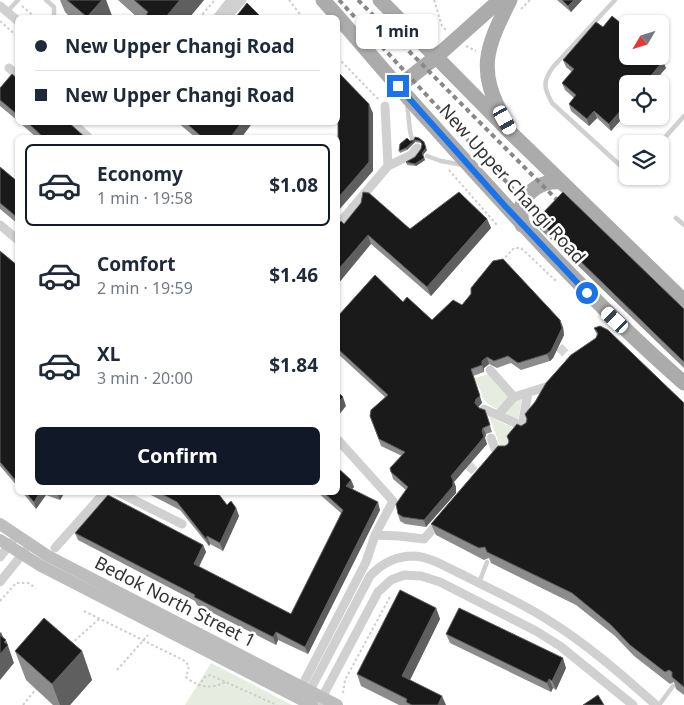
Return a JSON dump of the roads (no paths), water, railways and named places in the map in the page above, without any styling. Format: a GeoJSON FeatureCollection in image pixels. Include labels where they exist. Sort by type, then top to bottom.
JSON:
{"type":"FeatureCollection","features":[{"type":"Feature","properties":{"kind":"main road","name":"New Upper Changi Road"},"geometry":{"type":"LineString","coordinates":[[323,0],[336,15]]}},
{"type":"Feature","properties":{"kind":"main road","name":"New Upper Changi Road"},"geometry":{"type":"LineString","coordinates":[[380,0],[513,135],[684,301]]}},
{"type":"Feature","properties":{"kind":"main road"},"geometry":{"type":"LineString","coordinates":[[401,90],[500,0]]}},
{"type":"Feature","properties":{"kind":"main road"},"geometry":{"type":"LineString","coordinates":[[510,0],[490,43],[486,63],[488,78],[497,106],[513,135]]}},
{"type":"Feature","properties":{"kind":"main road","name":"New Upper Changi Road"},"geometry":{"type":"LineString","coordinates":[[340,20],[522,225],[587,293],[684,383]]}},
{"type":"Feature","properties":{"kind":"main road"},"geometry":{"type":"LineString","coordinates":[[522,225],[521,209],[532,190],[550,181],[561,182]]}},
{"type":"Feature","properties":{"kind":"street"},"geometry":{"type":"LineString","coordinates":[[220,15],[231,0]]}},
{"type":"Feature","properties":{"kind":"street"},"geometry":{"type":"LineString","coordinates":[[229,15],[242,0]]}},
{"type":"Feature","properties":{"kind":"street"},"geometry":{"type":"LineString","coordinates":[[4,9],[15,18]]}},
{"type":"Feature","properties":{"kind":"street"},"geometry":{"type":"LineString","coordinates":[[9,68],[15,73]]}},
{"type":"Feature","properties":{"kind":"street"},"geometry":{"type":"LineString","coordinates":[[385,106],[388,166]]}},
{"type":"Feature","properties":{"kind":"street"},"geometry":{"type":"LineString","coordinates":[[75,125],[86,135]]}},
{"type":"Feature","properties":{"kind":"street"},"geometry":{"type":"LineString","coordinates":[[340,222],[388,166],[411,155],[417,148]]}},
{"type":"Feature","properties":{"kind":"street"},"geometry":{"type":"LineString","coordinates":[[0,225],[15,238]]}},
{"type":"Feature","properties":{"kind":"street"},"geometry":{"type":"LineString","coordinates":[[490,370],[514,397]]}},
{"type":"Feature","properties":{"kind":"street"},"geometry":{"type":"LineString","coordinates":[[498,415],[514,397],[549,386],[558,376]]}},
{"type":"Feature","properties":{"kind":"street"},"geometry":{"type":"LineString","coordinates":[[484,408],[523,428],[528,393]]}},
{"type":"Feature","properties":{"kind":"street"},"geometry":{"type":"LineString","coordinates":[[491,438],[494,453],[507,452]]}},
{"type":"Feature","properties":{"kind":"street"},"geometry":{"type":"LineString","coordinates":[[308,694],[366,562],[375,536],[393,501],[340,442]]}},
{"type":"Feature","properties":{"kind":"street"},"geometry":{"type":"LineString","coordinates":[[55,548],[102,495]]}},
{"type":"Feature","properties":{"kind":"street"},"geometry":{"type":"LineString","coordinates":[[124,495],[182,524]]}},
{"type":"Feature","properties":{"kind":"street"},"geometry":{"type":"LineString","coordinates":[[375,536],[424,539],[448,511]]}},
{"type":"Feature","properties":{"kind":"street","name":"Bedok North Street 1"},"geometry":{"type":"LineString","coordinates":[[0,524],[9,541],[26,550],[41,566],[320,701],[339,701]]}},
{"type":"Feature","properties":{"kind":"street"},"geometry":{"type":"LineString","coordinates":[[0,557],[9,541]]}},
{"type":"Feature","properties":{"kind":"street"},"geometry":{"type":"LineString","coordinates":[[0,582],[26,550]]}},
{"type":"Feature","properties":{"kind":"street"},"geometry":{"type":"LineString","coordinates":[[308,694],[368,580],[376,570],[386,563],[406,556],[422,557],[528,607],[551,621],[658,705]]}},
{"type":"Feature","properties":{"kind":"street"},"geometry":{"type":"LineString","coordinates":[[320,701],[378,592],[385,584],[394,579],[414,575],[440,582],[536,631],[578,658],[633,705]]}},
{"type":"Feature","properties":{"kind":"lane"},"geometry":{"type":"LineString","coordinates":[[46,0],[54,7],[54,15]]}},
{"type":"Feature","properties":{"kind":"lane"},"geometry":{"type":"LineString","coordinates":[[615,0],[553,67],[546,78],[546,92],[552,104],[619,164]]}},
{"type":"Feature","properties":{"kind":"lane"},"geometry":{"type":"LineString","coordinates":[[4,9],[17,1]]}},
{"type":"Feature","properties":{"kind":"lane"},"geometry":{"type":"LineString","coordinates":[[401,90],[412,139]]}},
{"type":"Feature","properties":{"kind":"lane"},"geometry":{"type":"LineString","coordinates":[[666,135],[684,116]]}},
{"type":"Feature","properties":{"kind":"lane"},"geometry":{"type":"LineString","coordinates":[[427,156],[441,161],[469,166]]}},
{"type":"Feature","properties":{"kind":"lane"},"geometry":{"type":"LineString","coordinates":[[676,218],[684,225]]}},
{"type":"Feature","properties":{"kind":"lane"},"geometry":{"type":"LineString","coordinates":[[479,583],[487,562]]}},
{"type":"Feature","properties":{"kind":"lane"},"geometry":{"type":"LineString","coordinates":[[658,705],[673,686]]}},
{"type":"Feature","properties":{"kind":"tunnel"},"geometry":{"type":"LineString","coordinates":[[559,347],[576,364]]}},
{"type":"Feature","properties":{"kind":"tunnel"},"geometry":{"type":"LineString","coordinates":[[468,465],[483,479]]}},
{"type":"Feature","properties":{"kind":"railway"},"geometry":{"type":"LineString","coordinates":[[339,0],[547,226]]}},
{"type":"Feature","properties":{"kind":"railway"},"geometry":{"type":"LineString","coordinates":[[358,0],[566,209]]}}]}
